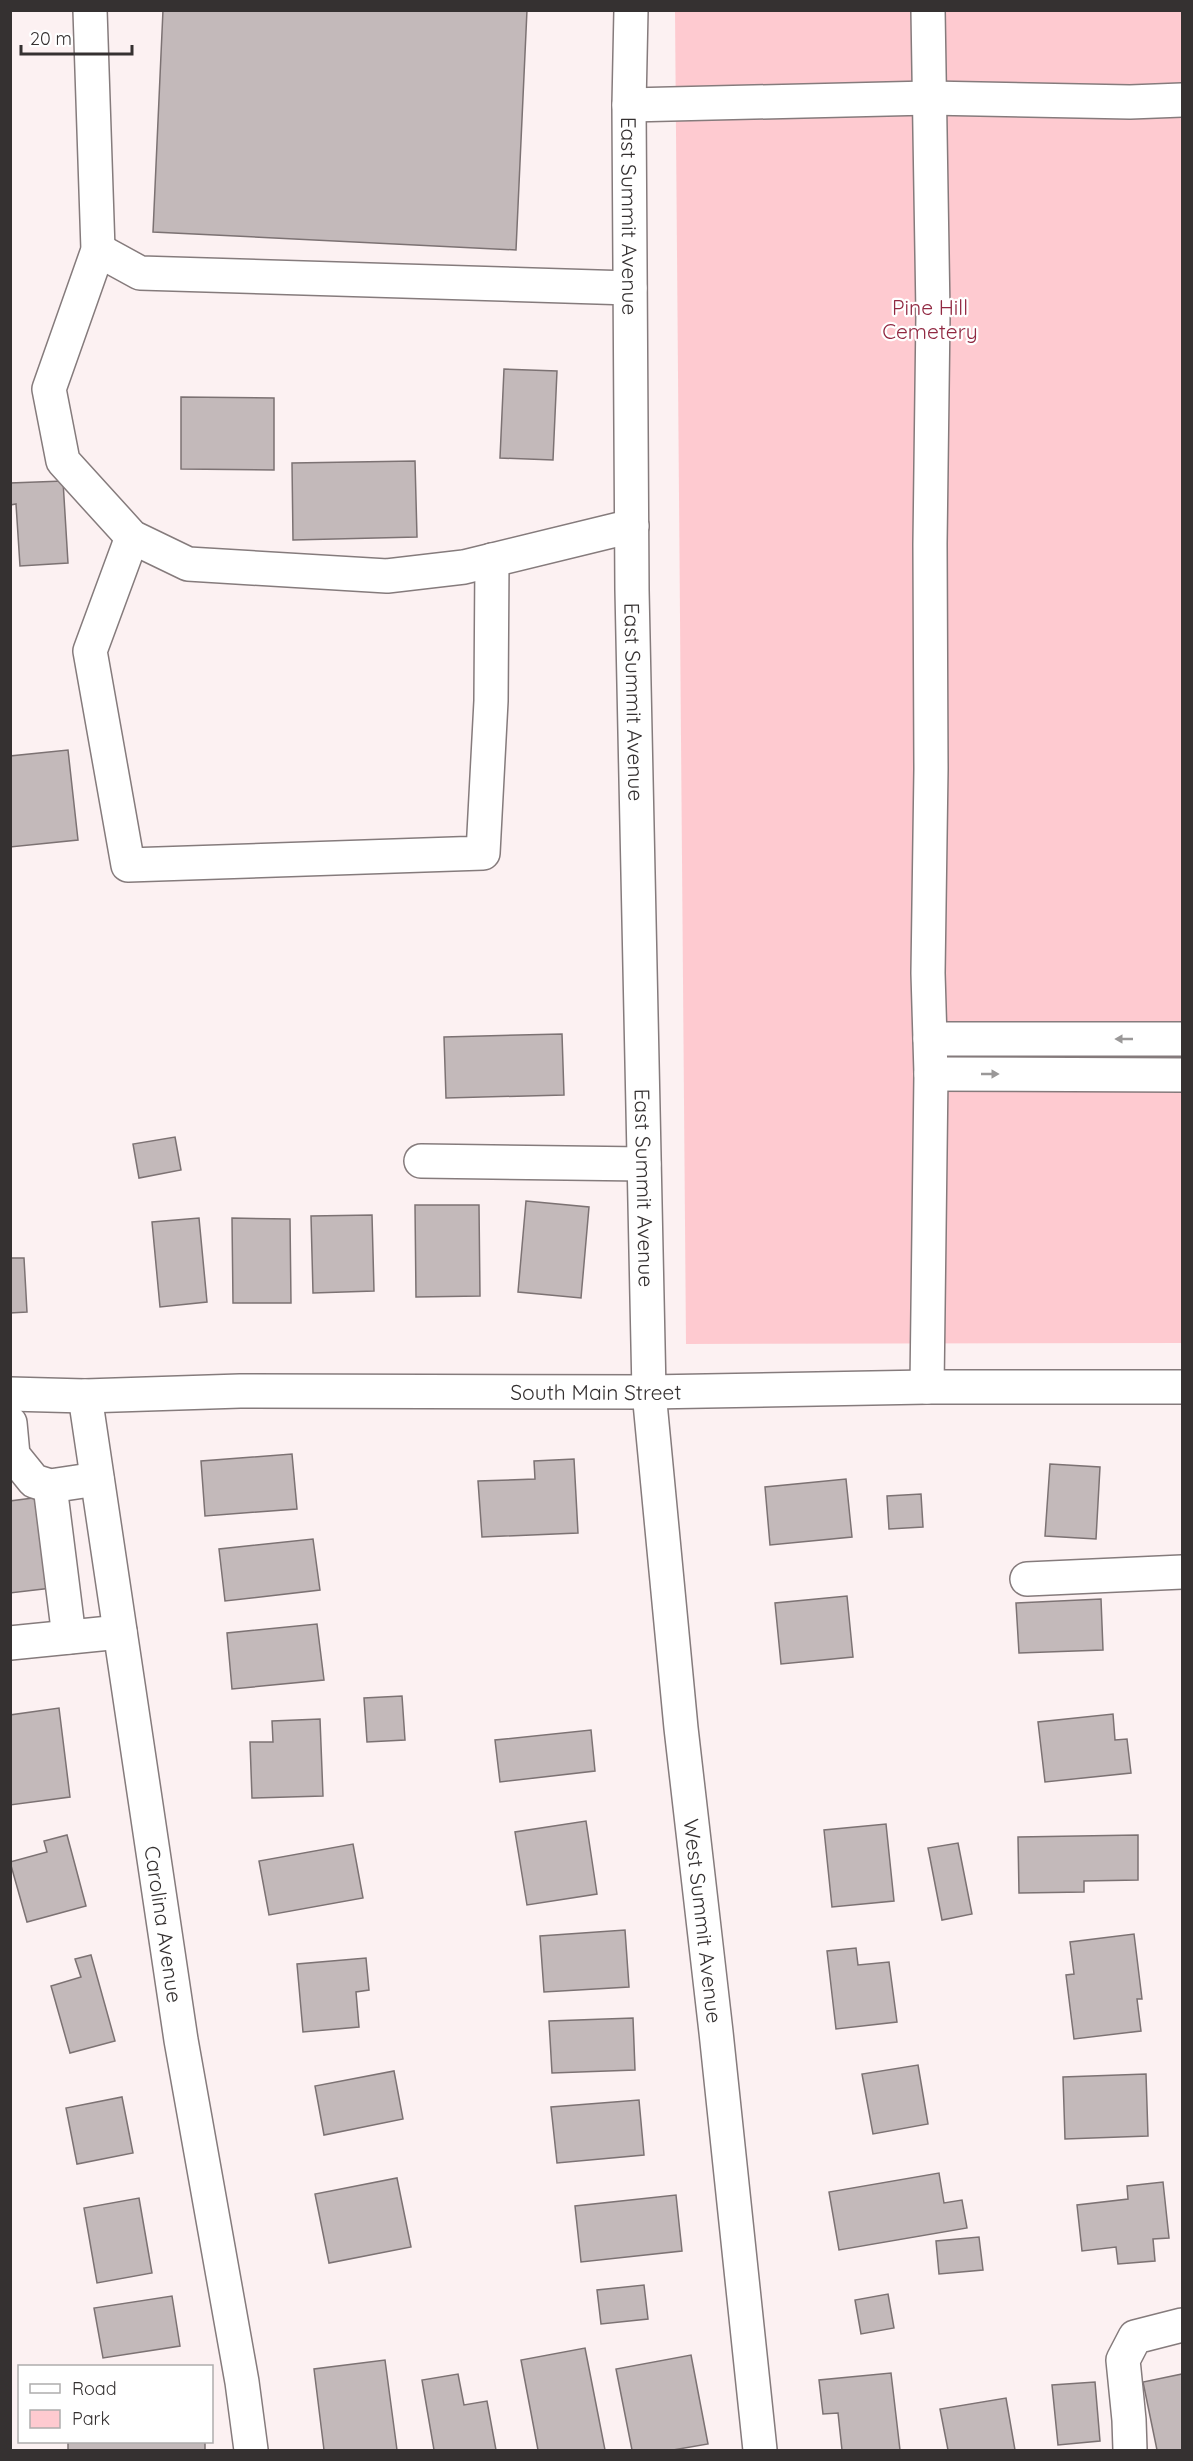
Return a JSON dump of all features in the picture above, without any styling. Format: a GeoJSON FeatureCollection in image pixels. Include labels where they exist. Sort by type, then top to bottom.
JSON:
{"type":"FeatureCollection","features":[{"type":"Feature","properties":{"kind":"street"},"geometry":{"type":"LineString","coordinates":[[90,10],[98,250],[49,389],[63,461],[132,537],[188,564],[387,576],[464,567],[632,526]]}},
{"type":"Feature","properties":{"kind":"street","name":"East Summit Avenue"},"geometry":{"type":"LineString","coordinates":[[631,10],[629,105],[632,526],[649,1392]]}},
{"type":"Feature","properties":{"kind":"street"},"geometry":{"type":"LineString","coordinates":[[927,1387],[931,1074],[930,543],[933,314],[928,10]]}},
{"type":"Feature","properties":{"kind":"street"},"geometry":{"type":"LineString","coordinates":[[629,105],[929,98],[1130,102],[1182,100]]}},
{"type":"Feature","properties":{"kind":"street"},"geometry":{"type":"LineString","coordinates":[[98,250],[140,273],[630,288]]}},
{"type":"Feature","properties":{"kind":"street"},"geometry":{"type":"LineString","coordinates":[[132,537],[90,651],[128,865],[483,853],[491,701],[492,560]]}},
{"type":"Feature","properties":{"kind":"street"},"geometry":{"type":"LineString","coordinates":[[930,1039],[1182,1039]]}},
{"type":"Feature","properties":{"kind":"street"},"geometry":{"type":"LineString","coordinates":[[931,1074],[1182,1075]]}},
{"type":"Feature","properties":{"kind":"street"},"geometry":{"type":"LineString","coordinates":[[421,1161],[644,1164]]}},
{"type":"Feature","properties":{"kind":"street","name":"South Main Street"},"geometry":{"type":"LineString","coordinates":[[10,1394],[85,1396],[240,1390],[649,1392],[927,1387],[1182,1387]]}},
{"type":"Feature","properties":{"kind":"street","name":"West Summit Avenue"},"geometry":{"type":"LineString","coordinates":[[649,1392],[681,1728],[760,2451]]}},
{"type":"Feature","properties":{"kind":"street","name":"Carolina Avenue"},"geometry":{"type":"LineString","coordinates":[[85,1396],[181,2040],[242,2382],[251,2451]]}},
{"type":"Feature","properties":{"kind":"street"},"geometry":{"type":"LineString","coordinates":[[10,1423],[12,1455],[34,1481],[50,1486],[97,1479]]}},
{"type":"Feature","properties":{"kind":"street"},"geometry":{"type":"LineString","coordinates":[[50,1486],[69,1637]]}},
{"type":"Feature","properties":{"kind":"street"},"geometry":{"type":"LineString","coordinates":[[1027,1579],[1182,1572]]}},
{"type":"Feature","properties":{"kind":"street"},"geometry":{"type":"LineString","coordinates":[[10,1643],[120,1632]]}},
{"type":"Feature","properties":{"kind":"street"},"geometry":{"type":"LineString","coordinates":[[1130,2451],[1123,2360],[1135,2337],[1182,2325]]}},
{"type":"Feature","properties":{"kind":"green space","name":"Pine Hill Cemetery"},"geometry":{"type":"Polygon","coordinates":[[[675,11],[1182,11],[1182,1343],[686,1344],[675,11]]]}},
{"type":"Feature","properties":{"kind":"building"},"geometry":{"type":"Polygon","coordinates":[[[163,10],[527,10],[516,250],[153,232],[163,10]]]}},
{"type":"Feature","properties":{"kind":"building"},"geometry":{"type":"Polygon","coordinates":[[[504,369],[557,371],[553,460],[500,458],[504,369]]]}},
{"type":"Feature","properties":{"kind":"building"},"geometry":{"type":"Polygon","coordinates":[[[181,397],[274,398],[274,470],[181,469],[181,397]]]}},
{"type":"Feature","properties":{"kind":"building"},"geometry":{"type":"Polygon","coordinates":[[[415,461],[417,537],[293,540],[292,463],[415,461]]]}},
{"type":"Feature","properties":{"kind":"building"},"geometry":{"type":"Polygon","coordinates":[[[63,481],[68,563],[20,566],[16,504],[10,505],[10,483],[63,481]]]}},
{"type":"Feature","properties":{"kind":"building"},"geometry":{"type":"Polygon","coordinates":[[[68,750],[78,840],[10,847],[10,756],[68,750]]]}},
{"type":"Feature","properties":{"kind":"building"},"geometry":{"type":"Polygon","coordinates":[[[562,1034],[564,1095],[446,1098],[444,1037],[562,1034]]]}},
{"type":"Feature","properties":{"kind":"building"},"geometry":{"type":"Polygon","coordinates":[[[175,1137],[181,1170],[139,1178],[133,1144],[175,1137]]]}},
{"type":"Feature","properties":{"kind":"building"},"geometry":{"type":"Polygon","coordinates":[[[526,1201],[589,1207],[581,1298],[518,1292],[526,1201]]]}},
{"type":"Feature","properties":{"kind":"building"},"geometry":{"type":"Polygon","coordinates":[[[415,1205],[479,1205],[480,1296],[416,1297],[415,1205]]]}},
{"type":"Feature","properties":{"kind":"building"},"geometry":{"type":"Polygon","coordinates":[[[372,1215],[374,1291],[313,1293],[311,1216],[372,1215]]]}},
{"type":"Feature","properties":{"kind":"building"},"geometry":{"type":"Polygon","coordinates":[[[199,1218],[207,1302],[160,1307],[152,1222],[199,1218]]]}},
{"type":"Feature","properties":{"kind":"building"},"geometry":{"type":"Polygon","coordinates":[[[232,1218],[290,1219],[291,1303],[233,1303],[232,1218]]]}},
{"type":"Feature","properties":{"kind":"building"},"geometry":{"type":"Polygon","coordinates":[[[10,1258],[24,1258],[27,1312],[10,1313],[10,1258]]]}},
{"type":"Feature","properties":{"kind":"building"},"geometry":{"type":"Polygon","coordinates":[[[292,1454],[297,1509],[205,1516],[201,1461],[292,1454]]]}},
{"type":"Feature","properties":{"kind":"building"},"geometry":{"type":"Polygon","coordinates":[[[574,1459],[578,1533],[482,1537],[478,1481],[535,1479],[534,1461],[574,1459]]]}},
{"type":"Feature","properties":{"kind":"building"},"geometry":{"type":"Polygon","coordinates":[[[1050,1464],[1100,1467],[1096,1539],[1045,1536],[1050,1464]]]}},
{"type":"Feature","properties":{"kind":"building"},"geometry":{"type":"Polygon","coordinates":[[[846,1479],[852,1537],[770,1545],[765,1487],[846,1479]]]}},
{"type":"Feature","properties":{"kind":"building"},"geometry":{"type":"Polygon","coordinates":[[[921,1494],[923,1527],[889,1529],[887,1496],[921,1494]]]}},
{"type":"Feature","properties":{"kind":"building"},"geometry":{"type":"Polygon","coordinates":[[[48,1496],[60,1587],[10,1593],[10,1501],[48,1496]]]}},
{"type":"Feature","properties":{"kind":"building"},"geometry":{"type":"Polygon","coordinates":[[[313,1539],[320,1590],[225,1601],[219,1549],[313,1539]]]}},
{"type":"Feature","properties":{"kind":"building"},"geometry":{"type":"Polygon","coordinates":[[[847,1596],[853,1657],[781,1664],[775,1603],[847,1596]]]}},
{"type":"Feature","properties":{"kind":"building"},"geometry":{"type":"Polygon","coordinates":[[[1101,1599],[1103,1650],[1019,1653],[1016,1603],[1101,1599]]]}},
{"type":"Feature","properties":{"kind":"building"},"geometry":{"type":"Polygon","coordinates":[[[317,1624],[324,1680],[232,1689],[227,1633],[317,1624]]]}},
{"type":"Feature","properties":{"kind":"building"},"geometry":{"type":"Polygon","coordinates":[[[402,1696],[405,1740],[367,1742],[364,1698],[402,1696]]]}},
{"type":"Feature","properties":{"kind":"building"},"geometry":{"type":"Polygon","coordinates":[[[59,1708],[70,1797],[10,1805],[10,1715],[59,1708]]]}},
{"type":"Feature","properties":{"kind":"building"},"geometry":{"type":"Polygon","coordinates":[[[1113,1714],[1115,1740],[1127,1739],[1131,1773],[1045,1782],[1038,1722],[1113,1714]]]}},
{"type":"Feature","properties":{"kind":"building"},"geometry":{"type":"Polygon","coordinates":[[[320,1719],[323,1796],[252,1798],[250,1742],[273,1742],[272,1721],[320,1719]]]}},
{"type":"Feature","properties":{"kind":"building"},"geometry":{"type":"Polygon","coordinates":[[[591,1730],[595,1771],[500,1782],[495,1740],[591,1730]]]}},
{"type":"Feature","properties":{"kind":"building"},"geometry":{"type":"Polygon","coordinates":[[[586,1821],[597,1894],[527,1905],[515,1832],[586,1821]]]}},
{"type":"Feature","properties":{"kind":"building"},"geometry":{"type":"Polygon","coordinates":[[[886,1824],[894,1901],[832,1907],[824,1830],[886,1824]]]}},
{"type":"Feature","properties":{"kind":"building"},"geometry":{"type":"Polygon","coordinates":[[[67,1835],[86,1906],[27,1922],[10,1862],[47,1852],[44,1841],[67,1835]]]}},
{"type":"Feature","properties":{"kind":"building"},"geometry":{"type":"Polygon","coordinates":[[[1138,1835],[1138,1880],[1084,1881],[1084,1892],[1019,1893],[1018,1837],[1138,1835]]]}},
{"type":"Feature","properties":{"kind":"building"},"geometry":{"type":"Polygon","coordinates":[[[958,1843],[972,1914],[942,1920],[928,1848],[958,1843]]]}},
{"type":"Feature","properties":{"kind":"building"},"geometry":{"type":"Polygon","coordinates":[[[353,1844],[363,1898],[269,1915],[259,1861],[353,1844]]]}},
{"type":"Feature","properties":{"kind":"building"},"geometry":{"type":"Polygon","coordinates":[[[625,1930],[629,1987],[544,1992],[540,1936],[625,1930]]]}},
{"type":"Feature","properties":{"kind":"building"},"geometry":{"type":"Polygon","coordinates":[[[1134,1934],[1142,1999],[1137,1999],[1141,2031],[1074,2039],[1066,1975],[1074,1974],[1070,1942],[1134,1934]]]}},
{"type":"Feature","properties":{"kind":"building"},"geometry":{"type":"Polygon","coordinates":[[[856,1948],[858,1965],[889,1962],[897,2022],[836,2029],[827,1951],[856,1948]]]}},
{"type":"Feature","properties":{"kind":"building"},"geometry":{"type":"Polygon","coordinates":[[[91,1955],[115,2041],[70,2053],[51,1986],[81,1977],[75,1959],[91,1955]]]}},
{"type":"Feature","properties":{"kind":"building"},"geometry":{"type":"Polygon","coordinates":[[[366,1958],[369,1990],[356,1992],[359,2027],[303,2032],[297,1964],[366,1958]]]}},
{"type":"Feature","properties":{"kind":"building"},"geometry":{"type":"Polygon","coordinates":[[[633,2018],[635,2070],[552,2073],[549,2021],[633,2018]]]}},
{"type":"Feature","properties":{"kind":"building"},"geometry":{"type":"Polygon","coordinates":[[[918,2065],[928,2124],[873,2134],[862,2074],[918,2065]]]}},
{"type":"Feature","properties":{"kind":"building"},"geometry":{"type":"Polygon","coordinates":[[[394,2071],[403,2119],[324,2135],[315,2086],[394,2071]]]}},
{"type":"Feature","properties":{"kind":"building"},"geometry":{"type":"Polygon","coordinates":[[[1146,2074],[1148,2136],[1065,2139],[1063,2077],[1146,2074]]]}},
{"type":"Feature","properties":{"kind":"building"},"geometry":{"type":"Polygon","coordinates":[[[122,2097],[133,2153],[77,2164],[66,2108],[122,2097]]]}},
{"type":"Feature","properties":{"kind":"building"},"geometry":{"type":"Polygon","coordinates":[[[639,2100],[644,2155],[557,2163],[551,2107],[639,2100]]]}},
{"type":"Feature","properties":{"kind":"building"},"geometry":{"type":"Polygon","coordinates":[[[939,2173],[944,2203],[962,2200],[967,2228],[839,2250],[829,2192],[939,2173]]]}},
{"type":"Feature","properties":{"kind":"building"},"geometry":{"type":"Polygon","coordinates":[[[397,2178],[411,2247],[329,2263],[315,2194],[397,2178]]]}},
{"type":"Feature","properties":{"kind":"building"},"geometry":{"type":"Polygon","coordinates":[[[1163,2182],[1169,2238],[1153,2239],[1155,2261],[1118,2264],[1116,2247],[1082,2251],[1077,2205],[1128,2199],[1127,2186],[1163,2182]]]}},
{"type":"Feature","properties":{"kind":"building"},"geometry":{"type":"Polygon","coordinates":[[[676,2195],[682,2251],[581,2262],[575,2206],[676,2195]]]}},
{"type":"Feature","properties":{"kind":"building"},"geometry":{"type":"Polygon","coordinates":[[[139,2198],[152,2273],[97,2283],[84,2208],[139,2198]]]}},
{"type":"Feature","properties":{"kind":"building"},"geometry":{"type":"Polygon","coordinates":[[[979,2237],[983,2270],[939,2274],[936,2241],[979,2237]]]}},
{"type":"Feature","properties":{"kind":"building"},"geometry":{"type":"Polygon","coordinates":[[[644,2285],[648,2319],[601,2324],[597,2290],[644,2285]]]}},
{"type":"Feature","properties":{"kind":"building"},"geometry":{"type":"Polygon","coordinates":[[[888,2294],[894,2328],[861,2334],[855,2300],[888,2294]]]}},
{"type":"Feature","properties":{"kind":"building"},"geometry":{"type":"Polygon","coordinates":[[[172,2296],[180,2346],[103,2358],[94,2308],[172,2296]]]}},
{"type":"Feature","properties":{"kind":"building"},"geometry":{"type":"Polygon","coordinates":[[[585,2348],[605,2450],[538,2450],[521,2360],[585,2348]]]}},
{"type":"Feature","properties":{"kind":"building"},"geometry":{"type":"Polygon","coordinates":[[[691,2355],[708,2444],[673,2450],[632,2450],[616,2369],[691,2355]]]}},
{"type":"Feature","properties":{"kind":"building"},"geometry":{"type":"Polygon","coordinates":[[[385,2360],[397,2450],[324,2450],[314,2369],[385,2360]]]}},
{"type":"Feature","properties":{"kind":"building"},"geometry":{"type":"Polygon","coordinates":[[[891,2373],[900,2450],[842,2450],[838,2413],[823,2414],[819,2380],[891,2373]]]}},
{"type":"Feature","properties":{"kind":"building"},"geometry":{"type":"Polygon","coordinates":[[[458,2374],[464,2405],[487,2401],[496,2450],[434,2450],[422,2380],[458,2374]]]}},
{"type":"Feature","properties":{"kind":"building"},"geometry":{"type":"Polygon","coordinates":[[[1182,2374],[1182,2450],[1157,2450],[1143,2382],[1182,2374]]]}},
{"type":"Feature","properties":{"kind":"building"},"geometry":{"type":"Polygon","coordinates":[[[1095,2382],[1100,2441],[1058,2445],[1052,2385],[1095,2382]]]}},
{"type":"Feature","properties":{"kind":"building"},"geometry":{"type":"Polygon","coordinates":[[[1006,2398],[1015,2450],[948,2450],[940,2409],[1006,2398]]]}},
{"type":"Feature","properties":{"kind":"building"},"geometry":{"type":"Polygon","coordinates":[[[68,2443],[205,2443],[205,2450],[68,2450],[68,2443]]]}}]}
